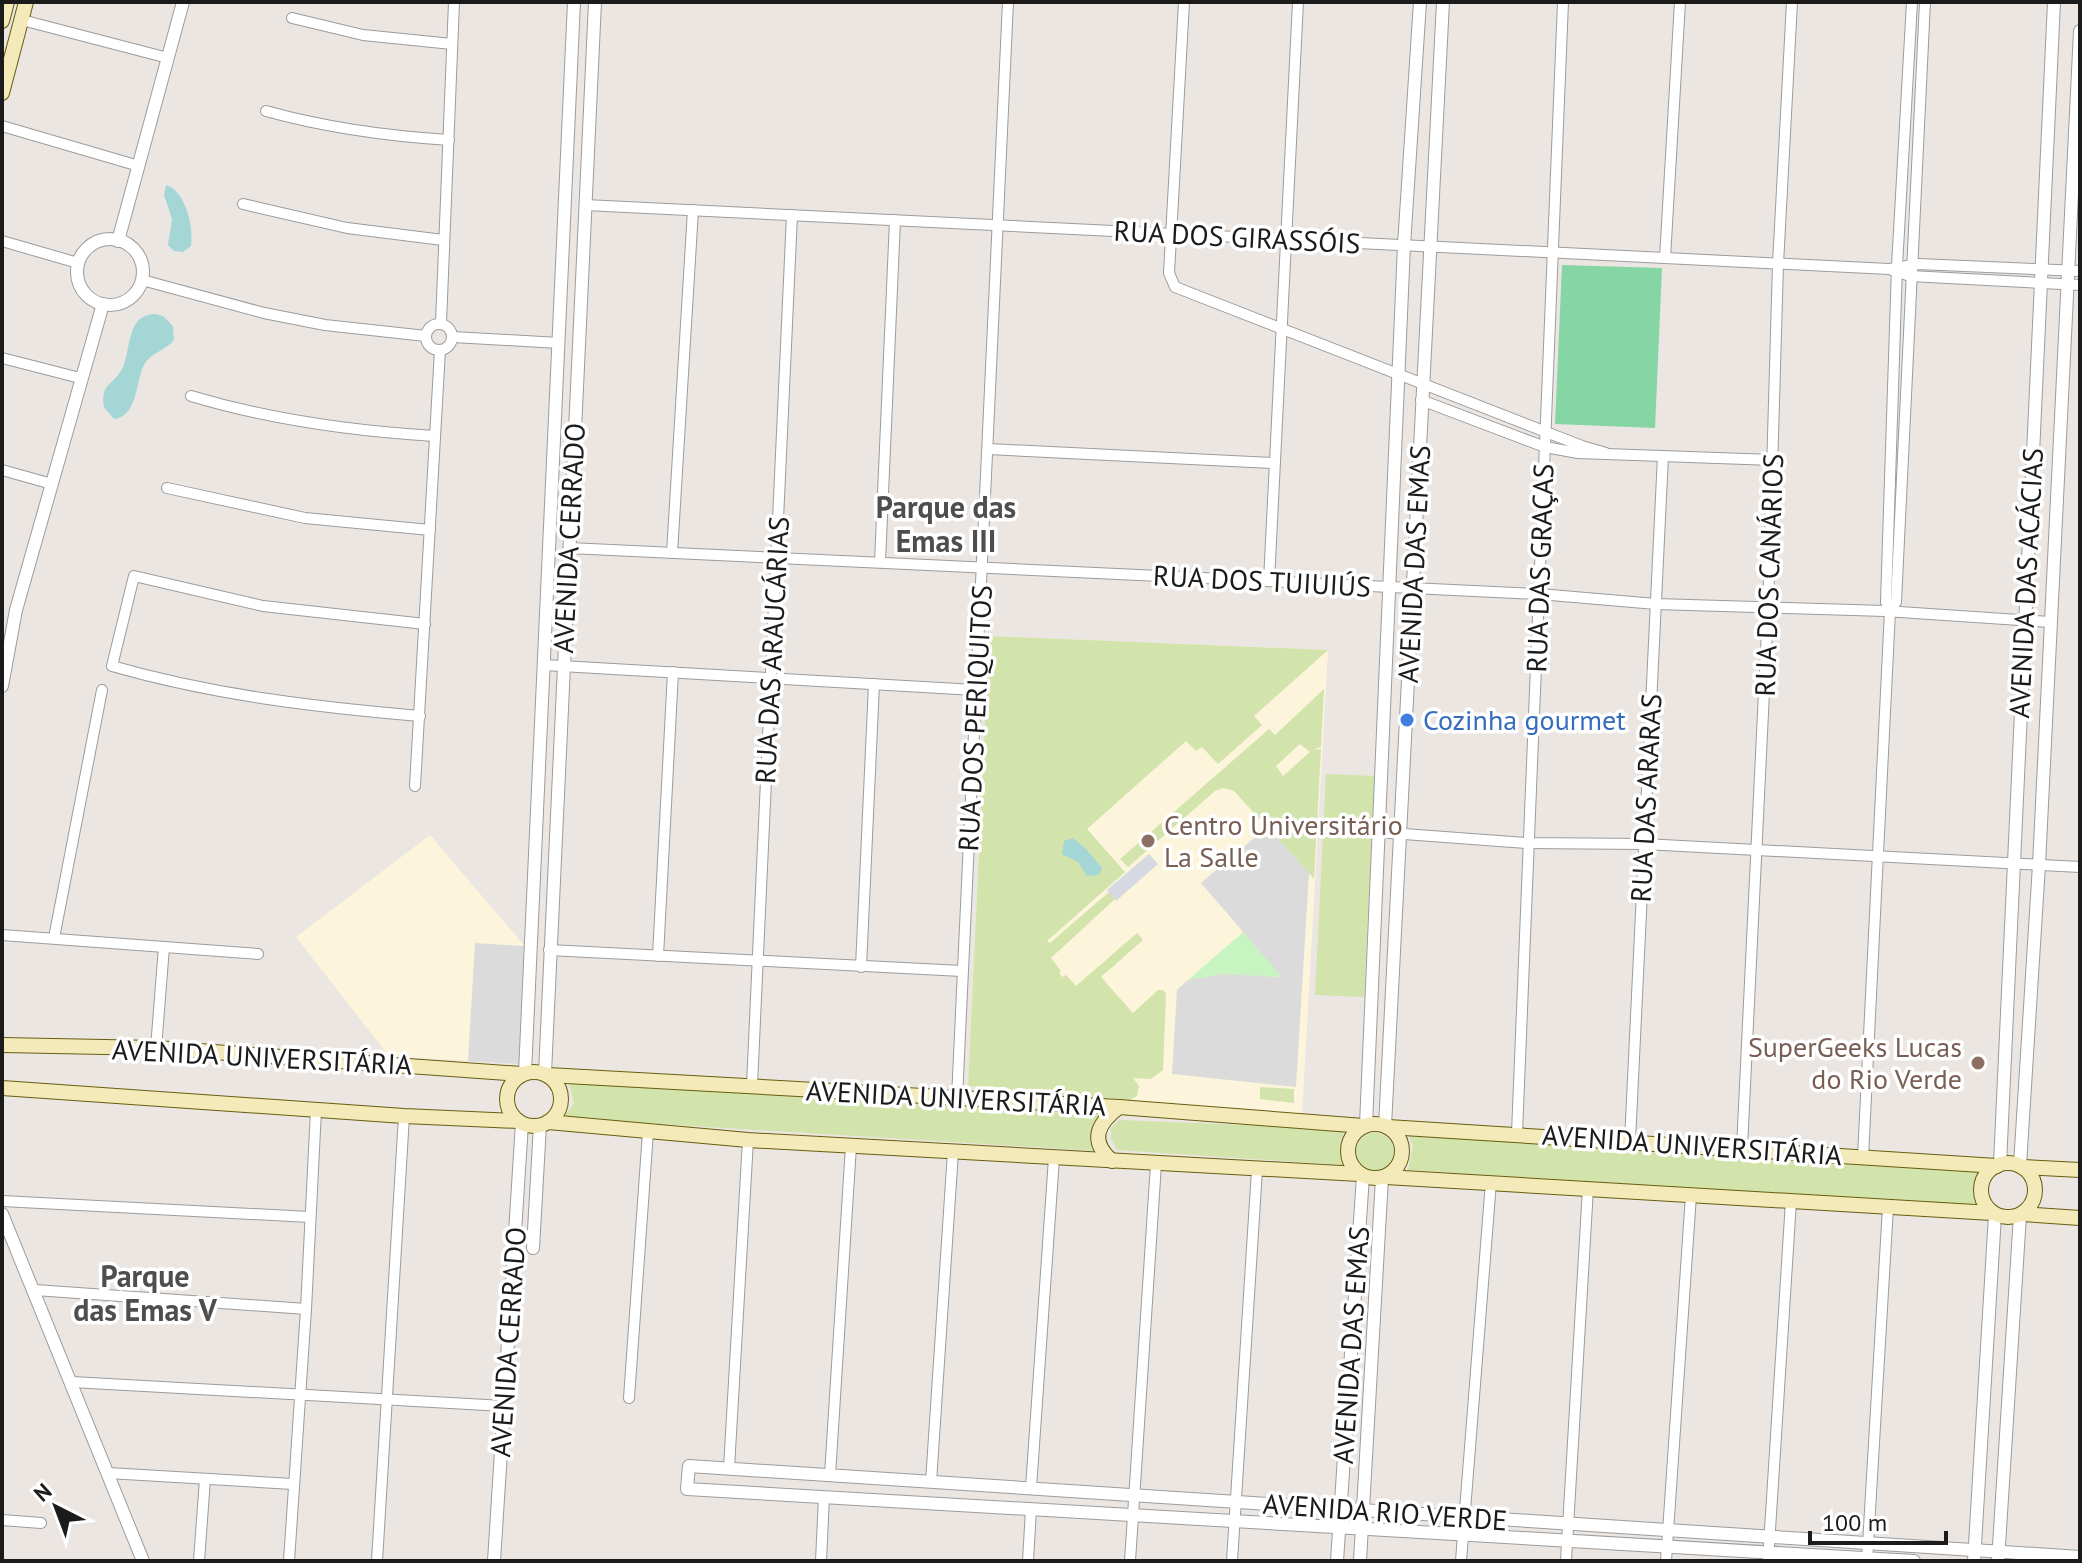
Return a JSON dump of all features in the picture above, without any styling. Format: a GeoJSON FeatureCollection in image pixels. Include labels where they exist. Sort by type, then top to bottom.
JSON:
{"type":"FeatureCollection","features":[{"type":"Feature","properties":{"kind":"main road"},"geometry":{"type":"LineString","coordinates":[[2,21],[7,2]]}},
{"type":"Feature","properties":{"kind":"main road"},"geometry":{"type":"LineString","coordinates":[[2,93],[26,2]]}},
{"type":"Feature","properties":{"kind":"main road","name":"AVENIDA UNIVERSITÁRIA"},"geometry":{"type":"LineString","coordinates":[[2,1045],[156,1048],[523,1073]]}},
{"type":"Feature","properties":{"kind":"main road"},"geometry":{"type":"LineString","coordinates":[[536,1071],[547,1074],[558,1085],[559,1111],[544,1124],[520,1122],[507,1106],[506,1096],[513,1080],[523,1073],[536,1071]]}},
{"type":"Feature","properties":{"kind":"main road","name":"AVENIDA UNIVERSITÁRIA"},"geometry":{"type":"LineString","coordinates":[[547,1074],[1119,1107],[1365,1126]]}},
{"type":"Feature","properties":{"kind":"main road","name":"AVENIDA UNIVERSITÁRIA"},"geometry":{"type":"LineString","coordinates":[[2,1088],[520,1122]]}},
{"type":"Feature","properties":{"kind":"main road"},"geometry":{"type":"LineString","coordinates":[[1112,1161],[1104,1154],[1098,1136],[1102,1121],[1119,1107]]}},
{"type":"Feature","properties":{"kind":"main road","name":"AVENIDA UNIVERSITÁRIA"},"geometry":{"type":"LineString","coordinates":[[544,1124],[748,1140],[1361,1175]]}},
{"type":"Feature","properties":{"kind":"main road"},"geometry":{"type":"LineString","coordinates":[[1365,1126],[1386,1126],[1399,1137],[1400,1164],[1384,1177],[1361,1175],[1348,1159],[1347,1149],[1354,1133],[1365,1126]]}},
{"type":"Feature","properties":{"kind":"main road","name":"AVENIDA UNIVERSITÁRIA"},"geometry":{"type":"LineString","coordinates":[[1386,1126],[1998,1165]]}},
{"type":"Feature","properties":{"kind":"main road"},"geometry":{"type":"LineString","coordinates":[[2080,1170],[1998,1165],[1986,1174],[1981,1186],[1982,1198],[1994,1214],[2008,1218],[2021,1215],[2080,1218]]}},
{"type":"Feature","properties":{"kind":"main road"},"geometry":{"type":"LineString","coordinates":[[2021,1166],[2033,1178],[2035,1192],[2034,1201],[2021,1215]]}},
{"type":"Feature","properties":{"kind":"main road","name":"AVENIDA UNIVERSITÁRIA"},"geometry":{"type":"LineString","coordinates":[[1384,1177],[1994,1214]]}},
{"type":"Feature","properties":{"kind":"street"},"geometry":{"type":"LineString","coordinates":[[118,241],[183,2]]}},
{"type":"Feature","properties":{"kind":"street"},"geometry":{"type":"LineString","coordinates":[[441,323],[454,2]]}},
{"type":"Feature","properties":{"kind":"street","name":"AVENIDA CERRADO"},"geometry":{"type":"LineString","coordinates":[[523,1073],[574,2]]}},
{"type":"Feature","properties":{"kind":"street","name":"AVENIDA CERRADO"},"geometry":{"type":"LineString","coordinates":[[547,1074],[549,950],[595,2]]}},
{"type":"Feature","properties":{"kind":"street","name":"RUA DOS PERIQUITOS"},"geometry":{"type":"LineString","coordinates":[[957,1099],[1008,2]]}},
{"type":"Feature","properties":{"kind":"street"},"geometry":{"type":"LineString","coordinates":[[1184,2],[1169,273],[1171,283],[1179,290],[1422,385],[1606,453]]}},
{"type":"Feature","properties":{"kind":"street"},"geometry":{"type":"LineString","coordinates":[[1269,581],[1298,2]]}},
{"type":"Feature","properties":{"kind":"street","name":"AVENIDA DAS EMAS"},"geometry":{"type":"LineString","coordinates":[[1365,1126],[1387,586],[1420,2]]}},
{"type":"Feature","properties":{"kind":"street","name":"AVENIDA DAS EMAS"},"geometry":{"type":"LineString","coordinates":[[1386,1126],[1443,2]]}},
{"type":"Feature","properties":{"kind":"street","name":"RUA DAS GRAÇAS"},"geometry":{"type":"LineString","coordinates":[[1517,1133],[1563,2]]}},
{"type":"Feature","properties":{"kind":"street"},"geometry":{"type":"LineString","coordinates":[[1665,258],[1680,2]]}},
{"type":"Feature","properties":{"kind":"street","name":"RUA DOS CANÁRIOS"},"geometry":{"type":"LineString","coordinates":[[1742,1148],[1758,850],[1778,264],[1792,2]]}},
{"type":"Feature","properties":{"kind":"street"},"geometry":{"type":"LineString","coordinates":[[1863,1157],[1890,611],[1886,602],[1894,269],[1912,2]]}},
{"type":"Feature","properties":{"kind":"street"},"geometry":{"type":"LineString","coordinates":[[1890,611],[1896,602],[1925,2]]}},
{"type":"Feature","properties":{"kind":"street","name":"AVENIDA DAS ACÁCIAS"},"geometry":{"type":"LineString","coordinates":[[1998,1165],[2054,2]]}},
{"type":"Feature","properties":{"kind":"street"},"geometry":{"type":"LineString","coordinates":[[292,18],[363,35],[452,44]]}},
{"type":"Feature","properties":{"kind":"street"},"geometry":{"type":"LineString","coordinates":[[22,20],[168,58]]}},
{"type":"Feature","properties":{"kind":"street","name":"AVENIDA DAS ACÁCIAS"},"geometry":{"type":"LineString","coordinates":[[2021,1166],[2050,622],[2074,284],[2080,31]]}},
{"type":"Feature","properties":{"kind":"street"},"geometry":{"type":"LineString","coordinates":[[266,111],[351,131],[449,140]]}},
{"type":"Feature","properties":{"kind":"street"},"geometry":{"type":"LineString","coordinates":[[2,126],[139,166]]}},
{"type":"Feature","properties":{"kind":"street"},"geometry":{"type":"LineString","coordinates":[[243,204],[347,228],[443,240]]}},
{"type":"Feature","properties":{"kind":"street","name":"RUA DOS GIRASSÓIS"},"geometry":{"type":"LineString","coordinates":[[585,205],[2040,276],[2074,284]]}},
{"type":"Feature","properties":{"kind":"street"},"geometry":{"type":"LineString","coordinates":[[672,553],[693,210]]}},
{"type":"Feature","properties":{"kind":"street","name":"RUA DAS ARAUCÁRIAS"},"geometry":{"type":"LineString","coordinates":[[752,1085],[792,215]]}},
{"type":"Feature","properties":{"kind":"street"},"geometry":{"type":"LineString","coordinates":[[880,562],[895,220]]}},
{"type":"Feature","properties":{"kind":"street"},"geometry":{"type":"LineString","coordinates":[[110,239],[118,241],[129,246],[138,256],[142,280],[127,300],[115,305],[103,304],[90,298],[81,288],[77,276],[78,263],[82,254],[94,243],[110,239]]}},
{"type":"Feature","properties":{"kind":"street"},"geometry":{"type":"LineString","coordinates":[[2,241],[78,263]]}},
{"type":"Feature","properties":{"kind":"street","name":"RUA DOS GIRASSÓIS"},"geometry":{"type":"LineString","coordinates":[[2040,276],[2074,270]]}},
{"type":"Feature","properties":{"kind":"street"},"geometry":{"type":"LineString","coordinates":[[142,280],[279,316],[325,325],[426,336]]}},
{"type":"Feature","properties":{"kind":"street"},"geometry":{"type":"LineString","coordinates":[[2,686],[16,610],[103,304]]}},
{"type":"Feature","properties":{"kind":"street"},"geometry":{"type":"LineString","coordinates":[[441,323],[449,328],[453,337],[449,346],[440,350],[430,346],[426,336],[430,327],[441,323]]}},
{"type":"Feature","properties":{"kind":"street"},"geometry":{"type":"LineString","coordinates":[[453,337],[559,343]]}},
{"type":"Feature","properties":{"kind":"street"},"geometry":{"type":"LineString","coordinates":[[415,786],[440,350]]}},
{"type":"Feature","properties":{"kind":"street"},"geometry":{"type":"LineString","coordinates":[[2,358],[80,378]]}},
{"type":"Feature","properties":{"kind":"street"},"geometry":{"type":"LineString","coordinates":[[191,396],[309,424],[434,436]]}},
{"type":"Feature","properties":{"kind":"street"},"geometry":{"type":"LineString","coordinates":[[1421,400],[1545,447],[1578,453],[1773,460]]}},
{"type":"Feature","properties":{"kind":"street"},"geometry":{"type":"LineString","coordinates":[[988,449],[1274,463]]}},
{"type":"Feature","properties":{"kind":"street","name":"RUA DAS ARARAS"},"geometry":{"type":"LineString","coordinates":[[1630,1141],[1663,456]]}},
{"type":"Feature","properties":{"kind":"street"},"geometry":{"type":"LineString","coordinates":[[2,470],[52,484]]}},
{"type":"Feature","properties":{"kind":"street"},"geometry":{"type":"LineString","coordinates":[[167,488],[305,518],[430,530]]}},
{"type":"Feature","properties":{"kind":"street","name":"RUA DOS TUIUIÚS"},"geometry":{"type":"LineString","coordinates":[[569,548],[1387,586],[1656,604],[1890,611],[2050,622]]}},
{"type":"Feature","properties":{"kind":"street"},"geometry":{"type":"LineString","coordinates":[[420,716],[248,698],[178,684],[112,666],[134,576],[263,606],[425,624]]}},
{"type":"Feature","properties":{"kind":"street"},"geometry":{"type":"LineString","coordinates":[[544,665],[975,690]]}},
{"type":"Feature","properties":{"kind":"street"},"geometry":{"type":"LineString","coordinates":[[658,956],[673,672]]}},
{"type":"Feature","properties":{"kind":"street"},"geometry":{"type":"LineString","coordinates":[[861,967],[874,684]]}},
{"type":"Feature","properties":{"kind":"street"},"geometry":{"type":"LineString","coordinates":[[54,938],[102,690]]}},
{"type":"Feature","properties":{"kind":"street"},"geometry":{"type":"LineString","coordinates":[[1377,832],[1527,843],[1644,844],[2080,867]]}},
{"type":"Feature","properties":{"kind":"street"},"geometry":{"type":"LineString","coordinates":[[2,935],[258,954]]}},
{"type":"Feature","properties":{"kind":"street"},"geometry":{"type":"LineString","coordinates":[[156,1048],[164,947]]}},
{"type":"Feature","properties":{"kind":"street"},"geometry":{"type":"LineString","coordinates":[[549,950],[962,971]]}},
{"type":"Feature","properties":{"kind":"street"},"geometry":{"type":"LineString","coordinates":[[289,1561],[316,1110]]}},
{"type":"Feature","properties":{"kind":"street"},"geometry":{"type":"LineString","coordinates":[[377,1561],[404,1116]]}},
{"type":"Feature","properties":{"kind":"street","name":"AVENIDA CERRADO"},"geometry":{"type":"LineString","coordinates":[[494,1561],[520,1122]]}},
{"type":"Feature","properties":{"kind":"street","name":"AVENIDA CERRADO"},"geometry":{"type":"LineString","coordinates":[[533,1248],[544,1124]]}},
{"type":"Feature","properties":{"kind":"street"},"geometry":{"type":"LineString","coordinates":[[629,1398],[648,1132]]}},
{"type":"Feature","properties":{"kind":"street"},"geometry":{"type":"LineString","coordinates":[[729,1468],[748,1140]]}},
{"type":"Feature","properties":{"kind":"street"},"geometry":{"type":"LineString","coordinates":[[830,1475],[851,1146]]}},
{"type":"Feature","properties":{"kind":"street"},"geometry":{"type":"LineString","coordinates":[[931,1482],[953,1152]]}},
{"type":"Feature","properties":{"kind":"street"},"geometry":{"type":"LineString","coordinates":[[1031,1488],[1054,1158]]}},
{"type":"Feature","properties":{"kind":"street"},"geometry":{"type":"LineString","coordinates":[[1130,1561],[1156,1164]]}},
{"type":"Feature","properties":{"kind":"street"},"geometry":{"type":"LineString","coordinates":[[1232,1561],[1257,1170]]}},
{"type":"Feature","properties":{"kind":"street","name":"AVENIDA DAS EMAS"},"geometry":{"type":"LineString","coordinates":[[1337,1561],[1361,1175]]}},
{"type":"Feature","properties":{"kind":"street","name":"AVENIDA DAS EMAS"},"geometry":{"type":"LineString","coordinates":[[1360,1561],[1384,1177]]}},
{"type":"Feature","properties":{"kind":"street"},"geometry":{"type":"LineString","coordinates":[[1461,1561],[1491,1182]]}},
{"type":"Feature","properties":{"kind":"street"},"geometry":{"type":"LineString","coordinates":[[1566,1561],[1588,1188]]}},
{"type":"Feature","properties":{"kind":"street"},"geometry":{"type":"LineString","coordinates":[[1666,1561],[1691,1195]]}},
{"type":"Feature","properties":{"kind":"street"},"geometry":{"type":"LineString","coordinates":[[2,1201],[310,1217]]}},
{"type":"Feature","properties":{"kind":"street"},"geometry":{"type":"LineString","coordinates":[[1769,1557],[1791,1201]]}},
{"type":"Feature","properties":{"kind":"street"},"geometry":{"type":"LineString","coordinates":[[1867,1560],[1888,1207]]}},
{"type":"Feature","properties":{"kind":"street"},"geometry":{"type":"LineString","coordinates":[[2,1214],[143,1561]]}},
{"type":"Feature","properties":{"kind":"street"},"geometry":{"type":"LineString","coordinates":[[1974,1556],[1994,1214]]}},
{"type":"Feature","properties":{"kind":"street"},"geometry":{"type":"LineString","coordinates":[[1999,1557],[2021,1215]]}},
{"type":"Feature","properties":{"kind":"street"},"geometry":{"type":"LineString","coordinates":[[35,1290],[306,1309]]}},
{"type":"Feature","properties":{"kind":"street"},"geometry":{"type":"LineString","coordinates":[[72,1382],[504,1406]]}},
{"type":"Feature","properties":{"kind":"street","name":"AVENIDA RIO VERDE"},"geometry":{"type":"LineString","coordinates":[[1914,1561],[1769,1557],[1666,1546],[687,1489],[689,1466],[1868,1543],[1974,1556],[2080,1557]]}},
{"type":"Feature","properties":{"kind":"street"},"geometry":{"type":"LineString","coordinates":[[108,1473],[293,1484]]}},
{"type":"Feature","properties":{"kind":"street"},"geometry":{"type":"LineString","coordinates":[[199,1561],[205,1479]]}},
{"type":"Feature","properties":{"kind":"street"},"geometry":{"type":"LineString","coordinates":[[821,1561],[824,1497]]}},
{"type":"Feature","properties":{"kind":"street"},"geometry":{"type":"LineString","coordinates":[[1028,1561],[1031,1509]]}},
{"type":"Feature","properties":{"kind":"street"},"geometry":{"type":"LineString","coordinates":[[2,1520],[41,1523]]}},
{"type":"Feature","properties":{"kind":"shaded area","name":"Centro Universitário La Salle"},"geometry":{"type":"Polygon","coordinates":[[[989,636],[1328,650],[1302,1115],[968,1086],[989,636]]]}},
{"type":"Feature","properties":{"kind":"shaded area"},"geometry":{"type":"Polygon","coordinates":[[[1267,827],[1309,873],[1296,1087],[1172,1074],[1177,990],[1188,980],[1224,974],[1282,977],[1201,883],[1267,827]]]}},
{"type":"Feature","properties":{"kind":"shaded area"},"geometry":{"type":"Polygon","coordinates":[[[430,835],[528,950],[522,1064],[389,1056],[296,937],[430,835]]]}},
{"type":"Feature","properties":{"kind":"shaded area"},"geometry":{"type":"Polygon","coordinates":[[[1149,854],[1158,864],[1116,901],[1107,890],[1149,854]]]}},
{"type":"Feature","properties":{"kind":"shaded area"},"geometry":{"type":"Polygon","coordinates":[[[475,943],[524,946],[519,1064],[468,1061],[475,943]]]}},
{"type":"Feature","properties":{"kind":"green space"},"geometry":{"type":"Polygon","coordinates":[[[1562,265],[1662,268],[1655,428],[1555,424],[1562,265]]]}},
{"type":"Feature","properties":{"kind":"green space"},"geometry":{"type":"Polygon","coordinates":[[[989,636],[1328,650],[1254,716],[1262,725],[1218,764],[1202,747],[1196,751],[1186,741],[1087,829],[1125,872],[1047,941],[1050,943],[1109,892],[1115,899],[1051,958],[1061,971],[1059,973],[1062,977],[1066,975],[1076,986],[1137,933],[1143,940],[1101,977],[1133,1013],[1158,990],[1166,994],[1163,1070],[1151,1079],[1133,1078],[1139,1086],[1137,1096],[1129,1100],[968,1086],[989,636]]]}},
{"type":"Feature","properties":{"kind":"green space"},"geometry":{"type":"Polygon","coordinates":[[[1324,689],[1321,747],[1313,750],[1321,749],[1314,879],[1234,791],[1223,788],[1215,791],[1128,867],[1120,859],[1269,729],[1275,735],[1324,689]],[[1300,744],[1276,766],[1283,776],[1310,752],[1300,744]]]}},
{"type":"Feature","properties":{"kind":"green space"},"geometry":{"type":"Polygon","coordinates":[[[1326,774],[1375,776],[1364,997],[1315,995],[1326,774]]]}},
{"type":"Feature","properties":{"kind":"green space"},"geometry":{"type":"Polygon","coordinates":[[[1251,925],[1295,978],[1224,974],[1188,980],[1251,925]]]}},
{"type":"Feature","properties":{"kind":"green space"},"geometry":{"type":"Polygon","coordinates":[[[569,1083],[1105,1113],[1098,1151],[563,1118],[574,1103],[569,1083]]]}},
{"type":"Feature","properties":{"kind":"green space"},"geometry":{"type":"Polygon","coordinates":[[[1260,1087],[1294,1089],[1294,1103],[1260,1099],[1260,1087]]]}},
{"type":"Feature","properties":{"kind":"green space"},"geometry":{"type":"Polygon","coordinates":[[[1119,1120],[1345,1129],[1340,1142],[1344,1165],[1117,1150],[1111,1139],[1111,1128],[1119,1120]]]}},
{"type":"Feature","properties":{"kind":"green space"},"geometry":{"type":"Polygon","coordinates":[[[1375,1133],[1388,1139],[1394,1152],[1388,1165],[1375,1171],[1362,1165],[1356,1152],[1362,1139],[1375,1133]]]}},
{"type":"Feature","properties":{"kind":"green space"},"geometry":{"type":"Polygon","coordinates":[[[1408,1134],[1982,1169],[1977,1193],[1981,1207],[1408,1170],[1413,1146],[1408,1134]]]}},
{"type":"Feature","properties":{"kind":"water"},"geometry":{"type":"Polygon","coordinates":[[[166,185],[179,195],[190,220],[191,246],[183,252],[174,251],[168,245],[172,219],[164,195],[166,185]]]}},
{"type":"Feature","properties":{"kind":"water"},"geometry":{"type":"Polygon","coordinates":[[[145,316],[163,316],[173,326],[174,340],[147,361],[132,405],[122,417],[114,419],[104,407],[104,393],[122,369],[134,327],[145,316]]]}},
{"type":"Feature","properties":{"kind":"water"},"geometry":{"type":"Polygon","coordinates":[[[1073,838],[1102,868],[1099,875],[1087,876],[1078,862],[1062,854],[1064,841],[1073,838]]]}},
{"type":"Feature","properties":{"kind":"place","name":"Cozinha gourmet"},"geometry":{"type":"Point","coordinates":[1407,720]}},
{"type":"Feature","properties":{"kind":"place","name":"Centro Universitário La Salle"},"geometry":{"type":"Point","coordinates":[1148,841]}},
{"type":"Feature","properties":{"kind":"place","name":"SuperGeeks Lucas do Rio Verde"},"geometry":{"type":"Point","coordinates":[1978,1063]}},
{"type":"Feature","properties":{"kind":"district","name":"Parque das Emas III"},"geometry":{"type":"Point","coordinates":[946,525]}},
{"type":"Feature","properties":{"kind":"district","name":"Parque das Emas V"},"geometry":{"type":"Point","coordinates":[145,1294]}}]}
